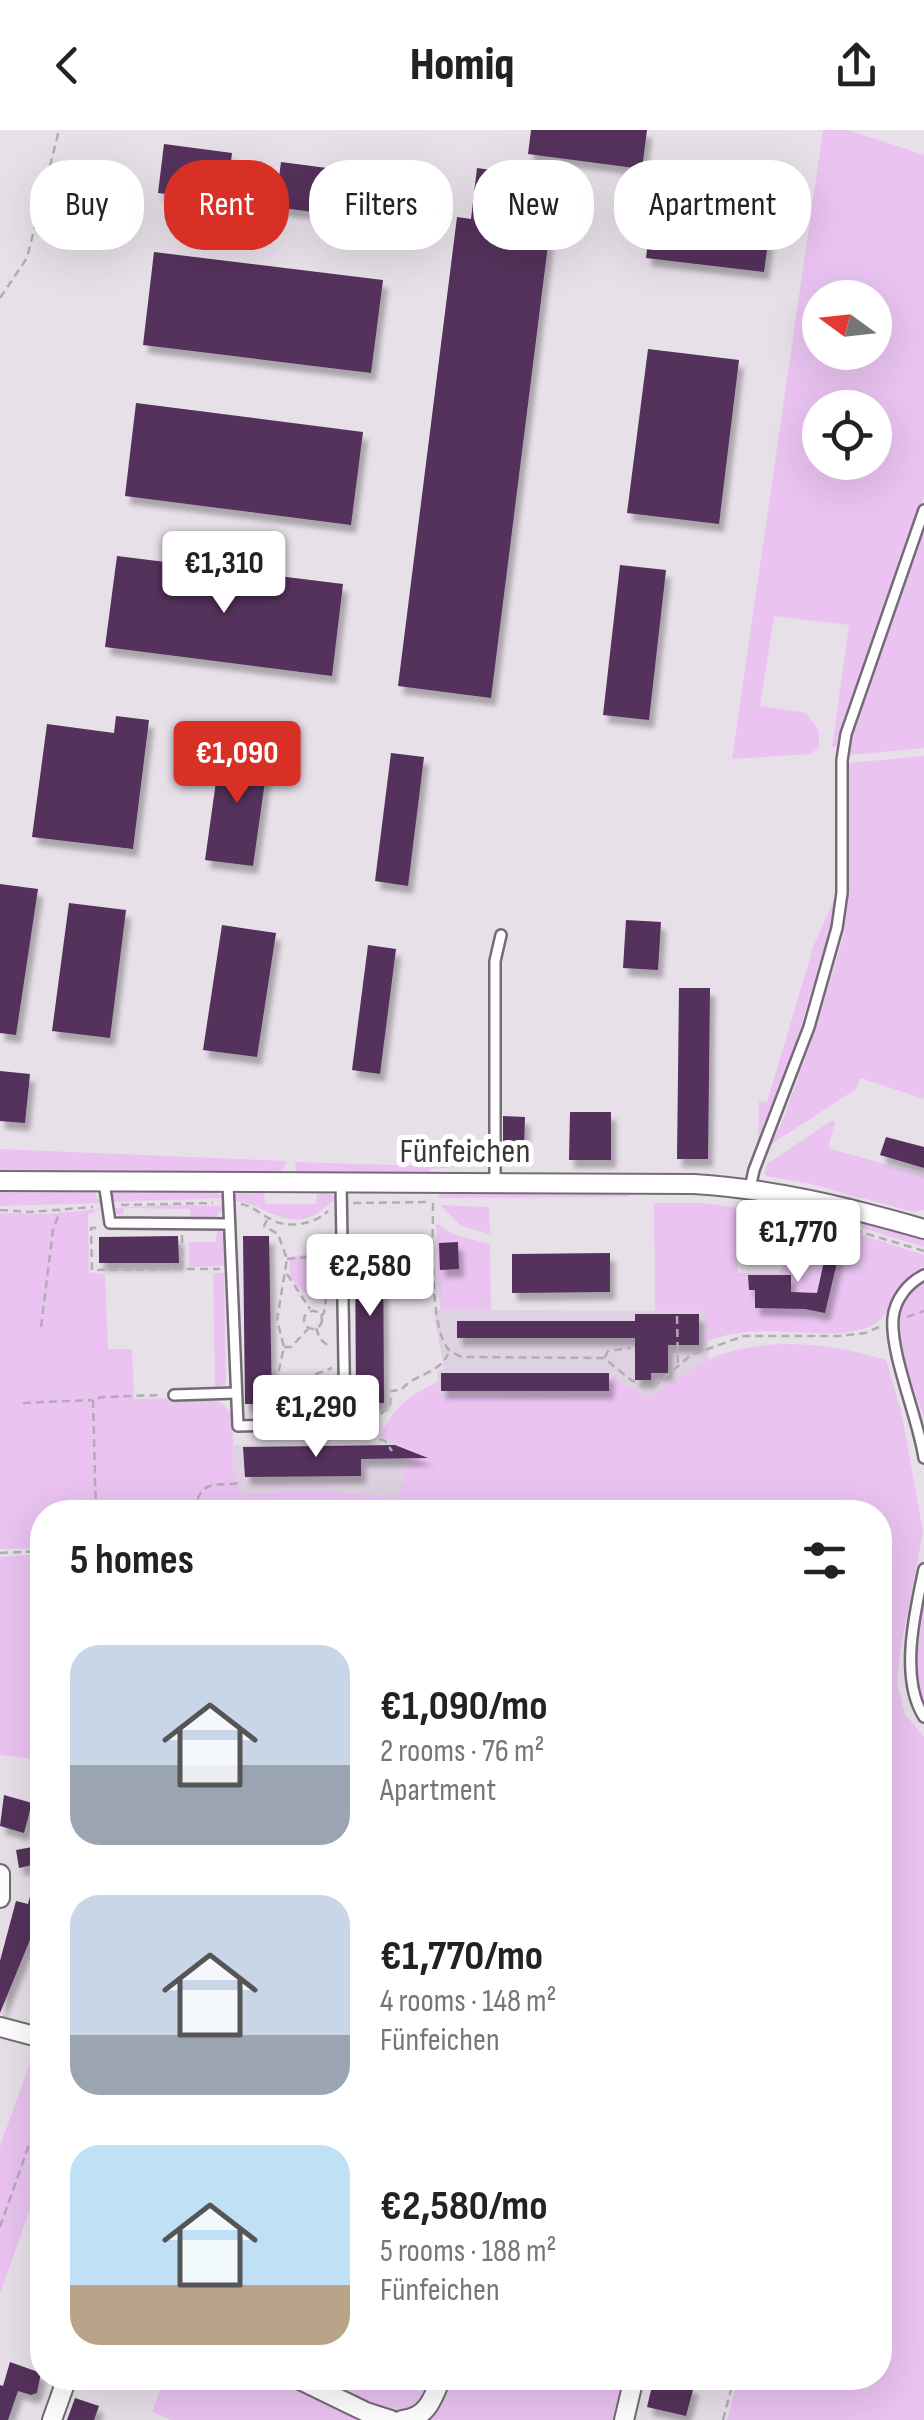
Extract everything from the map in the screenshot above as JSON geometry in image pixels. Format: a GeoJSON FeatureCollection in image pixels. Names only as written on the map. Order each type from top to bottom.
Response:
{"type":"FeatureCollection","features":[{"type":"Feature","properties":{"kind":"street","name":"Fünfeichen"},"geometry":{"type":"LineString","coordinates":[[0,1181],[694,1184],[750,1188],[829,1202],[924,1229]]}},
{"type":"Feature","properties":{"kind":"street"},"geometry":{"type":"LineString","coordinates":[[0,1874],[0,1898]]}},
{"type":"Feature","properties":{"kind":"street"},"geometry":{"type":"LineString","coordinates":[[0,2027],[30,2035]]}},
{"type":"Feature","properties":{"kind":"street"},"geometry":{"type":"LineString","coordinates":[[52,2420],[63,2390]]}},
{"type":"Feature","properties":{"kind":"street"},"geometry":{"type":"LineString","coordinates":[[321,2390],[392,2420]]}},
{"type":"Feature","properties":{"kind":"street"},"geometry":{"type":"LineString","coordinates":[[402,2420],[413,2419],[428,2408],[435,2390]]}},
{"type":"Feature","properties":{"kind":"street"},"geometry":{"type":"LineString","coordinates":[[624,2420],[631,2390]]}},
{"type":"Feature","properties":{"kind":"lane"},"geometry":{"type":"LineString","coordinates":[[750,1188],[809,1027],[837,928],[842,894],[842,760],[846,734],[924,510]]}},
{"type":"Feature","properties":{"kind":"lane"},"geometry":{"type":"LineString","coordinates":[[495,1184],[495,961],[501,935]]}},
{"type":"Feature","properties":{"kind":"lane"},"geometry":{"type":"LineString","coordinates":[[104,1182],[110,1223],[229,1224]]}},
{"type":"Feature","properties":{"kind":"lane"},"geometry":{"type":"LineString","coordinates":[[228,1184],[238,1426],[345,1423],[342,1182]]}},
{"type":"Feature","properties":{"kind":"lane"},"geometry":{"type":"LineString","coordinates":[[924,1275],[907,1286],[893,1316],[896,1347],[919,1425],[924,1458]]}},
{"type":"Feature","properties":{"kind":"lane"},"geometry":{"type":"LineString","coordinates":[[174,1395],[234,1393]]}},
{"type":"Feature","properties":{"kind":"lane"},"geometry":{"type":"LineString","coordinates":[[924,1570],[912,1672],[918,1708],[924,1717]]}},
{"type":"Feature","properties":{"kind":"path"},"geometry":{"type":"LineString","coordinates":[[0,298],[26,258],[58,130]]}},
{"type":"Feature","properties":{"kind":"path"},"geometry":{"type":"LineString","coordinates":[[433,1202],[434,1294],[440,1334],[449,1351],[462,1357],[604,1358],[644,1386],[658,1383],[691,1355],[744,1336],[865,1333],[886,1324],[893,1316],[902,1318],[924,1311]]}},
{"type":"Feature","properties":{"kind":"path"},"geometry":{"type":"LineString","coordinates":[[41,1327],[53,1230],[61,1210]]}},
{"type":"Feature","properties":{"kind":"path"},"geometry":{"type":"LineString","coordinates":[[268,1217],[264,1226],[278,1234],[288,1260],[276,1320],[284,1347],[277,1425]]}},
{"type":"Feature","properties":{"kind":"path"},"geometry":{"type":"LineString","coordinates":[[110,1223],[107,1228],[90,1228],[92,1270],[230,1269]]}},
{"type":"Feature","properties":{"kind":"path"},"geometry":{"type":"LineString","coordinates":[[182,1224],[182,1269]]}},
{"type":"Feature","properties":{"kind":"path"},"geometry":{"type":"LineString","coordinates":[[855,1230],[924,1251]]}},
{"type":"Feature","properties":{"kind":"path"},"geometry":{"type":"LineString","coordinates":[[278,1388],[344,1361],[320,1338],[316,1328],[324,1313],[328,1284],[325,1269],[319,1260],[307,1256],[288,1260]]}},
{"type":"Feature","properties":{"kind":"path"},"geometry":{"type":"LineString","coordinates":[[194,1269],[194,1279]]}},
{"type":"Feature","properties":{"kind":"path"},"geometry":{"type":"LineString","coordinates":[[286,1273],[311,1312],[321,1316]]}},
{"type":"Feature","properties":{"kind":"path"},"geometry":{"type":"LineString","coordinates":[[309,1328],[304,1319],[311,1312]]}},
{"type":"Feature","properties":{"kind":"path"},"geometry":{"type":"LineString","coordinates":[[678,1316],[678,1368]]}},
{"type":"Feature","properties":{"kind":"path"},"geometry":{"type":"LineString","coordinates":[[284,1347],[291,1347],[309,1328],[316,1328]]}},
{"type":"Feature","properties":{"kind":"path"},"geometry":{"type":"LineString","coordinates":[[604,1358],[608,1351],[632,1348]]}},
{"type":"Feature","properties":{"kind":"path"},"geometry":{"type":"LineString","coordinates":[[345,1423],[377,1418],[390,1406],[391,1390],[401,1390],[411,1378],[428,1375],[446,1360],[449,1351]]}},
{"type":"Feature","properties":{"kind":"path"},"geometry":{"type":"LineString","coordinates":[[23,1403],[174,1395]]}},
{"type":"Feature","properties":{"kind":"path"},"geometry":{"type":"LineString","coordinates":[[93,1400],[96,1500]]}},
{"type":"Feature","properties":{"kind":"path"},"geometry":{"type":"LineString","coordinates":[[345,1423],[359,1434],[385,1442],[392,1451]]}},
{"type":"Feature","properties":{"kind":"path"},"geometry":{"type":"LineString","coordinates":[[198,1500],[206,1486],[240,1483]]}},
{"type":"Feature","properties":{"kind":"path"},"geometry":{"type":"LineString","coordinates":[[0,1553],[30,1552]]}},
{"type":"Feature","properties":{"kind":"path"},"geometry":{"type":"LineString","coordinates":[[0,2228],[30,2143]]}},
{"type":"Feature","properties":{"kind":"path"},"geometry":{"type":"LineString","coordinates":[[723,2420],[731,2390]]}},
{"type":"Feature","properties":{"kind":"shaded area"},"geometry":{"type":"Polygon","coordinates":[[[823,130],[848,130],[924,155],[924,497],[853,694],[838,747],[832,747],[849,625],[774,616],[760,706],[806,713],[819,731],[819,748],[810,754],[732,759],[806,250],[811,250],[811,213],[823,130]]]}},
{"type":"Feature","properties":{"kind":"shaded area"},"geometry":{"type":"Polygon","coordinates":[[[924,525],[924,748],[850,755],[850,735],[924,525]]]}},
{"type":"Feature","properties":{"kind":"shaded area"},"geometry":{"type":"Polygon","coordinates":[[[924,756],[924,1099],[860,1078],[856,1089],[770,1145],[817,1025],[844,934],[848,893],[848,763],[924,756]]]}},
{"type":"Feature","properties":{"kind":"shaded area"},"geometry":{"type":"Polygon","coordinates":[[[836,895],[832,931],[758,1148],[759,1101],[767,1102],[814,945],[836,895]]]}},
{"type":"Feature","properties":{"kind":"shaded area"},"geometry":{"type":"Polygon","coordinates":[[[835,1122],[828,1148],[924,1175],[924,1210],[913,1212],[766,1176],[767,1164],[835,1122]]]}},
{"type":"Feature","properties":{"kind":"shaded area"},"geometry":{"type":"Polygon","coordinates":[[[0,1149],[286,1161],[282,1172],[276,1175],[0,1172],[0,1149]]]}},
{"type":"Feature","properties":{"kind":"shaded area"},"geometry":{"type":"Polygon","coordinates":[[[295,1162],[457,1167],[430,1169],[429,1175],[304,1176],[296,1171],[295,1162]]]}},
{"type":"Feature","properties":{"kind":"shaded area"},"geometry":{"type":"Polygon","coordinates":[[[0,1190],[93,1190],[101,1203],[0,1206],[0,1190]]]}},
{"type":"Feature","properties":{"kind":"shaded area"},"geometry":{"type":"Polygon","coordinates":[[[111,1190],[216,1191],[223,1198],[109,1202],[111,1190]]]}},
{"type":"Feature","properties":{"kind":"shaded area"},"geometry":{"type":"Polygon","coordinates":[[[237,1192],[264,1192],[265,1204],[316,1204],[317,1192],[337,1199],[310,1217],[289,1219],[233,1201],[237,1192]]]}},
{"type":"Feature","properties":{"kind":"shaded area"},"geometry":{"type":"Polygon","coordinates":[[[441,1192],[627,1192],[629,1197],[438,1198],[441,1192]]]}},
{"type":"Feature","properties":{"kind":"shaded area"},"geometry":{"type":"Polygon","coordinates":[[[654,1203],[738,1208],[738,1273],[778,1273],[783,1267],[785,1210],[924,1255],[924,1267],[906,1279],[885,1315],[868,1327],[830,1333],[749,1332],[706,1342],[705,1311],[655,1311],[654,1203]]]}},
{"type":"Feature","properties":{"kind":"shaded area"},"geometry":{"type":"Polygon","coordinates":[[[440,1205],[489,1207],[490,1234],[461,1226],[440,1205]]]}},
{"type":"Feature","properties":{"kind":"shaded area"},"geometry":{"type":"Polygon","coordinates":[[[788,1205],[825,1209],[924,1236],[924,1247],[788,1205]]]}},
{"type":"Feature","properties":{"kind":"shaded area"},"geometry":{"type":"Polygon","coordinates":[[[223,1206],[223,1210],[212,1220],[190,1221],[190,1209],[124,1208],[123,1215],[114,1214],[111,1208],[223,1206]]]}},
{"type":"Feature","properties":{"kind":"shaded area"},"geometry":{"type":"Polygon","coordinates":[[[101,1209],[88,1214],[89,1273],[105,1274],[108,1349],[132,1349],[134,1399],[208,1397],[223,1404],[233,1418],[234,1478],[242,1493],[326,1491],[397,1497],[413,1451],[380,1436],[404,1403],[438,1382],[439,1395],[610,1393],[611,1373],[623,1384],[651,1397],[702,1363],[754,1347],[821,1346],[886,1360],[901,1410],[923,1532],[897,1683],[905,1714],[924,1737],[924,2420],[727,2420],[735,2390],[892,2390],[892,1500],[30,1500],[30,1548],[0,1549],[0,1213],[101,1209]]]}},
{"type":"Feature","properties":{"kind":"shaded area"},"geometry":{"type":"Polygon","coordinates":[[[436,1223],[455,1235],[490,1244],[491,1310],[440,1310],[436,1223]]]}},
{"type":"Feature","properties":{"kind":"shaded area"},"geometry":{"type":"Polygon","coordinates":[[[217,1230],[224,1233],[225,1266],[189,1267],[189,1242],[216,1242],[217,1230]]]}},
{"type":"Feature","properties":{"kind":"shaded area"},"geometry":{"type":"Polygon","coordinates":[[[311,1240],[324,1244],[320,1258],[327,1267],[330,1290],[317,1297],[298,1287],[290,1272],[290,1257],[307,1254],[311,1240]]]}},
{"type":"Feature","properties":{"kind":"shaded area"},"geometry":{"type":"Polygon","coordinates":[[[213,1273],[224,1273],[226,1384],[215,1389],[213,1273]]]}},
{"type":"Feature","properties":{"kind":"shaded area"},"geometry":{"type":"Polygon","coordinates":[[[924,1281],[924,1417],[905,1363],[899,1326],[910,1293],[924,1281]]]}},
{"type":"Feature","properties":{"kind":"shaded area"},"geometry":{"type":"Polygon","coordinates":[[[433,1310],[706,1311],[709,1359],[651,1397],[623,1384],[612,1374],[611,1393],[438,1395],[438,1371],[444,1369],[433,1310]]]}},
{"type":"Feature","properties":{"kind":"shaded area"},"geometry":{"type":"Polygon","coordinates":[[[380,1436],[413,1450],[398,1497],[326,1491],[242,1493],[234,1478],[234,1445],[377,1442],[380,1436]]]}},
{"type":"Feature","properties":{"kind":"shaded area"},"geometry":{"type":"Polygon","coordinates":[[[30,1555],[30,1759],[0,1755],[0,1557],[30,1555]]]}},
{"type":"Feature","properties":{"kind":"shaded area"},"geometry":{"type":"Polygon","coordinates":[[[924,1603],[924,1705],[915,1671],[924,1603]]]}},
{"type":"Feature","properties":{"kind":"shaded area"},"geometry":{"type":"Polygon","coordinates":[[[30,2063],[30,2209],[0,2294],[0,2146],[30,2063]]]}},
{"type":"Feature","properties":{"kind":"shaded area"},"geometry":{"type":"Polygon","coordinates":[[[160,2390],[309,2390],[373,2420],[171,2420],[152,2412],[160,2390]]]}},
{"type":"Feature","properties":{"kind":"shaded area"},"geometry":{"type":"Polygon","coordinates":[[[430,2390],[412,2413],[395,2414],[341,2391],[430,2390]]]}},
{"type":"Feature","properties":{"kind":"shaded area"},"geometry":{"type":"Polygon","coordinates":[[[440,2390],[622,2390],[615,2420],[422,2420],[440,2390]]]}},
{"type":"Feature","properties":{"kind":"building"},"geometry":{"type":"Polygon","coordinates":[[[531,130],[647,130],[643,160],[614,160],[614,165],[528,154],[531,130]]]}},
{"type":"Feature","properties":{"kind":"building"},"geometry":{"type":"Polygon","coordinates":[[[164,144],[232,153],[231,160],[164,160],[164,194],[158,193],[164,144]]]}},
{"type":"Feature","properties":{"kind":"building"},"geometry":{"type":"Polygon","coordinates":[[[289,163],[309,166],[309,211],[289,209],[289,163]]]}},
{"type":"Feature","properties":{"kind":"building"},"geometry":{"type":"Polygon","coordinates":[[[473,202],[473,250],[547,250],[491,698],[398,686],[457,217],[471,219],[473,202]]]}},
{"type":"Feature","properties":{"kind":"building"},"geometry":{"type":"Polygon","coordinates":[[[647,250],[767,250],[764,272],[646,258],[647,250]]]}},
{"type":"Feature","properties":{"kind":"building"},"geometry":{"type":"Polygon","coordinates":[[[154,252],[383,280],[371,373],[143,345],[154,252]]]}},
{"type":"Feature","properties":{"kind":"building"},"geometry":{"type":"Polygon","coordinates":[[[648,349],[739,360],[719,524],[627,513],[648,349]]]}},
{"type":"Feature","properties":{"kind":"building"},"geometry":{"type":"Polygon","coordinates":[[[136,403],[363,432],[351,525],[125,496],[136,403]]]}},
{"type":"Feature","properties":{"kind":"building"},"geometry":{"type":"Polygon","coordinates":[[[117,556],[343,584],[332,676],[105,647],[117,556]]]}},
{"type":"Feature","properties":{"kind":"building"},"geometry":{"type":"Polygon","coordinates":[[[620,565],[666,570],[649,720],[603,715],[620,565]]]}},
{"type":"Feature","properties":{"kind":"building"},"geometry":{"type":"Polygon","coordinates":[[[116,716],[149,720],[133,849],[32,837],[47,724],[114,733],[116,716]]]}},
{"type":"Feature","properties":{"kind":"building"},"geometry":{"type":"Polygon","coordinates":[[[221,746],[269,753],[253,866],[205,860],[221,746]]]}},
{"type":"Feature","properties":{"kind":"building"},"geometry":{"type":"Polygon","coordinates":[[[391,753],[424,757],[408,886],[375,881],[391,753]]]}},
{"type":"Feature","properties":{"kind":"building"},"geometry":{"type":"Polygon","coordinates":[[[0,884],[38,889],[16,1035],[0,1033],[0,884]]]}},
{"type":"Feature","properties":{"kind":"building"},"geometry":{"type":"Polygon","coordinates":[[[69,903],[126,910],[110,1038],[52,1031],[69,903]]]}},
{"type":"Feature","properties":{"kind":"building"},"geometry":{"type":"Polygon","coordinates":[[[626,920],[661,922],[658,970],[623,968],[626,920]]]}},
{"type":"Feature","properties":{"kind":"building"},"geometry":{"type":"Polygon","coordinates":[[[222,925],[276,933],[257,1057],[203,1050],[222,925]]]}},
{"type":"Feature","properties":{"kind":"building"},"geometry":{"type":"Polygon","coordinates":[[[368,945],[396,949],[380,1074],[352,1070],[368,945]]]}},
{"type":"Feature","properties":{"kind":"building"},"geometry":{"type":"Polygon","coordinates":[[[679,988],[710,988],[708,1159],[677,1159],[679,988]]]}},
{"type":"Feature","properties":{"kind":"building"},"geometry":{"type":"Polygon","coordinates":[[[0,1071],[30,1074],[25,1123],[0,1121],[0,1071]]]}},
{"type":"Feature","properties":{"kind":"building"},"geometry":{"type":"Polygon","coordinates":[[[570,1112],[611,1112],[611,1160],[569,1160],[570,1112]]]}},
{"type":"Feature","properties":{"kind":"building"},"geometry":{"type":"Polygon","coordinates":[[[503,1116],[525,1117],[524,1148],[503,1148],[503,1116]]]}},
{"type":"Feature","properties":{"kind":"building"},"geometry":{"type":"Polygon","coordinates":[[[886,1137],[924,1147],[924,1168],[880,1155],[886,1137]]]}},
{"type":"Feature","properties":{"kind":"building"},"geometry":{"type":"Polygon","coordinates":[[[745,1211],[771,1211],[772,1246],[745,1247],[745,1211]]]}},
{"type":"Feature","properties":{"kind":"building"},"geometry":{"type":"Polygon","coordinates":[[[831,1230],[844,1233],[825,1313],[755,1308],[755,1290],[749,1290],[748,1275],[791,1275],[791,1292],[817,1293],[831,1230]]]}},
{"type":"Feature","properties":{"kind":"building"},"geometry":{"type":"Polygon","coordinates":[[[355,1234],[383,1234],[384,1403],[356,1403],[355,1234]]]}},
{"type":"Feature","properties":{"kind":"building"},"geometry":{"type":"Polygon","coordinates":[[[178,1236],[179,1263],[99,1263],[99,1237],[178,1236]]]}},
{"type":"Feature","properties":{"kind":"building"},"geometry":{"type":"Polygon","coordinates":[[[243,1236],[269,1236],[272,1404],[245,1404],[243,1236]]]}},
{"type":"Feature","properties":{"kind":"building"},"geometry":{"type":"Polygon","coordinates":[[[458,1242],[459,1269],[440,1270],[439,1243],[458,1242]]]}},
{"type":"Feature","properties":{"kind":"building"},"geometry":{"type":"Polygon","coordinates":[[[610,1253],[610,1292],[512,1293],[512,1254],[610,1253]]]}},
{"type":"Feature","properties":{"kind":"building"},"geometry":{"type":"Polygon","coordinates":[[[635,1314],[699,1314],[699,1345],[668,1345],[668,1373],[651,1373],[651,1380],[635,1380],[635,1338],[457,1338],[457,1321],[635,1321],[635,1314]]]}},
{"type":"Feature","properties":{"kind":"building"},"geometry":{"type":"Polygon","coordinates":[[[441,1373],[609,1373],[609,1391],[441,1391],[441,1373]]]}},
{"type":"Feature","properties":{"kind":"building"},"geometry":{"type":"Polygon","coordinates":[[[395,1445],[428,1458],[361,1459],[361,1476],[245,1477],[243,1447],[395,1445]]]}},
{"type":"Feature","properties":{"kind":"building"},"geometry":{"type":"Polygon","coordinates":[[[4,1795],[30,1802],[24,1833],[0,1826],[4,1795]]]}},
{"type":"Feature","properties":{"kind":"building"},"geometry":{"type":"Polygon","coordinates":[[[30,1847],[30,1866],[19,1868],[16,1850],[30,1847]]]}},
{"type":"Feature","properties":{"kind":"building"},"geometry":{"type":"Polygon","coordinates":[[[30,1896],[30,1940],[0,2013],[0,1961],[16,1901],[28,1904],[30,1896]]]}},
{"type":"Feature","properties":{"kind":"building"},"geometry":{"type":"Polygon","coordinates":[[[10,2362],[30,2369],[30,2390],[38,2390],[31,2395],[18,2391],[8,2420],[0,2420],[0,2385],[3,2386],[10,2362]]]}},
{"type":"Feature","properties":{"kind":"building"},"geometry":{"type":"Polygon","coordinates":[[[651,2390],[693,2390],[686,2416],[647,2407],[651,2390]]]}},
{"type":"Feature","properties":{"kind":"building"},"geometry":{"type":"Polygon","coordinates":[[[75,2398],[99,2406],[94,2420],[67,2420],[75,2398]]]}}]}
